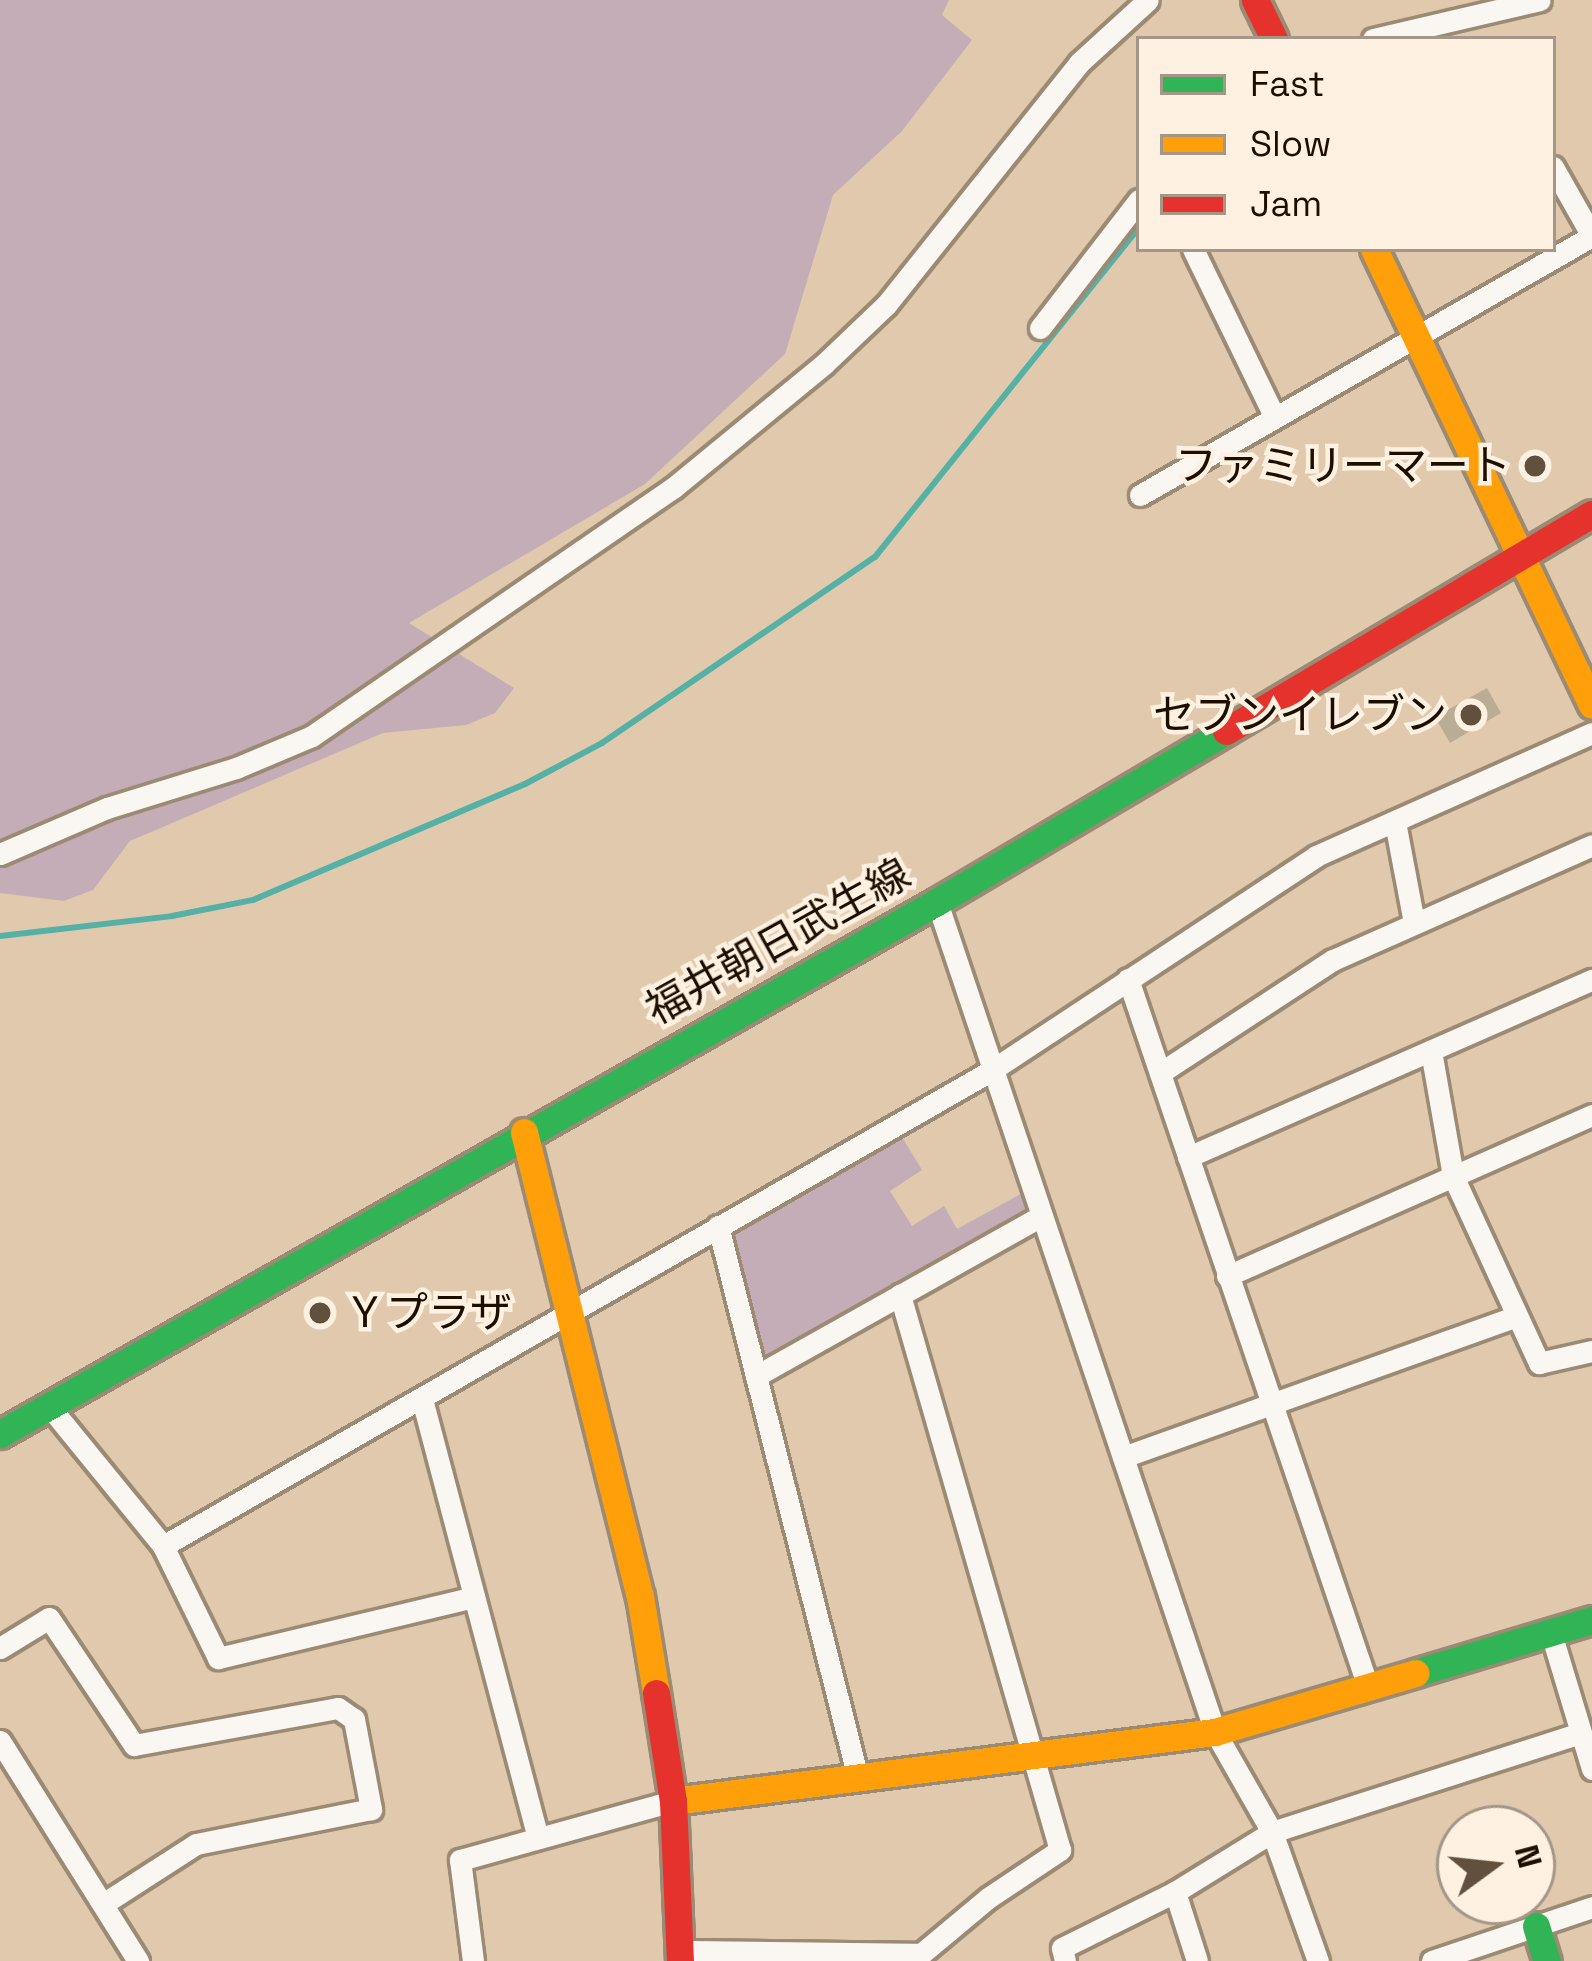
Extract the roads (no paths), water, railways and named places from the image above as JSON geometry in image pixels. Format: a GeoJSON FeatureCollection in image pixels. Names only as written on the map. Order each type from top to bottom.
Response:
{"type":"FeatureCollection","features":[{"type":"Feature","properties":{"kind":"street"},"geometry":{"type":"LineString","coordinates":[[0,854],[107,808],[236,768],[312,736],[673,488],[824,364],[886,305],[1079,63],[1148,0]]}},
{"type":"Feature","properties":{"kind":"street"},"geometry":{"type":"LineString","coordinates":[[1255,0],[1273,36]]}},
{"type":"Feature","properties":{"kind":"street"},"geometry":{"type":"LineString","coordinates":[[1387,36],[1540,0]]}},
{"type":"Feature","properties":{"kind":"street"},"geometry":{"type":"LineString","coordinates":[[1468,18],[1478,36]]}},
{"type":"Feature","properties":{"kind":"street"},"geometry":{"type":"LineString","coordinates":[[1140,495],[1592,236],[1556,172]]}},
{"type":"Feature","properties":{"kind":"street"},"geometry":{"type":"LineString","coordinates":[[1040,328],[1136,204]]}},
{"type":"Feature","properties":{"kind":"street"},"geometry":{"type":"LineString","coordinates":[[1194,252],[1274,416]]}},
{"type":"Feature","properties":{"kind":"street"},"geometry":{"type":"LineString","coordinates":[[1375,252],[1592,705]]}},
{"type":"Feature","properties":{"kind":"street","name":"福井朝日武生線"},"geometry":{"type":"LineString","coordinates":[[0,1434],[524,1132],[937,902],[1592,514]]}},
{"type":"Feature","properties":{"kind":"street"},"geometry":{"type":"LineString","coordinates":[[163,1546],[992,1070],[1316,856],[1592,733]]}},
{"type":"Feature","properties":{"kind":"street"},"geometry":{"type":"LineString","coordinates":[[1395,822],[1414,923]]}},
{"type":"Feature","properties":{"kind":"street"},"geometry":{"type":"LineString","coordinates":[[1160,1073],[1333,960],[1592,845]]}},
{"type":"Feature","properties":{"kind":"street"},"geometry":{"type":"LineString","coordinates":[[937,902],[1216,1732],[1272,1832],[1318,1961]]}},
{"type":"Feature","properties":{"kind":"street"},"geometry":{"type":"LineString","coordinates":[[1128,979],[1368,1687]]}},
{"type":"Feature","properties":{"kind":"street"},"geometry":{"type":"LineString","coordinates":[[1188,1157],[1592,980]]}},
{"type":"Feature","properties":{"kind":"street"},"geometry":{"type":"LineString","coordinates":[[1432,1051],[1453,1176],[1539,1363],[1592,1352]]}},
{"type":"Feature","properties":{"kind":"street"},"geometry":{"type":"LineString","coordinates":[[1227,1276],[1592,1115]]}},
{"type":"Feature","properties":{"kind":"street"},"geometry":{"type":"LineString","coordinates":[[524,1132],[640,1596],[673,1801],[680,1956],[922,1954],[988,1898],[1060,1850],[900,1295]]}},
{"type":"Feature","properties":{"kind":"street"},"geometry":{"type":"LineString","coordinates":[[756,1376],[1041,1216]]}},
{"type":"Feature","properties":{"kind":"street"},"geometry":{"type":"LineString","coordinates":[[718,1226],[857,1778]]}},
{"type":"Feature","properties":{"kind":"street"},"geometry":{"type":"LineString","coordinates":[[1124,1457],[1516,1316]]}},
{"type":"Feature","properties":{"kind":"street"},"geometry":{"type":"LineString","coordinates":[[422,1399],[538,1837]]}},
{"type":"Feature","properties":{"kind":"street"},"geometry":{"type":"LineString","coordinates":[[49,1406],[163,1546],[218,1658],[474,1597]]}},
{"type":"Feature","properties":{"kind":"street"},"geometry":{"type":"LineString","coordinates":[[0,1648],[49,1618],[134,1745],[338,1708],[353,1719],[371,1809],[196,1844],[103,1904]]}},
{"type":"Feature","properties":{"kind":"street"},"geometry":{"type":"LineString","coordinates":[[473,1961],[460,1860],[673,1801],[1216,1732],[1592,1620]]}},
{"type":"Feature","properties":{"kind":"street"},"geometry":{"type":"LineString","coordinates":[[1551,1633],[1592,1769]]}},
{"type":"Feature","properties":{"kind":"street"},"geometry":{"type":"LineString","coordinates":[[1065,1961],[1062,1948],[1174,1892],[1272,1832],[1581,1733]]}},
{"type":"Feature","properties":{"kind":"street"},"geometry":{"type":"LineString","coordinates":[[0,1741],[138,1961]]}},
{"type":"Feature","properties":{"kind":"street"},"geometry":{"type":"LineString","coordinates":[[1174,1892],[1197,1961]]}},
{"type":"Feature","properties":{"kind":"street"},"geometry":{"type":"LineString","coordinates":[[1432,1961],[1592,1907]]}},
{"type":"Feature","properties":{"kind":"street"},"geometry":{"type":"LineString","coordinates":[[1536,1926],[1547,1961]]}},
{"type":"Feature","properties":{"kind":"waterway"},"geometry":{"type":"LineString","coordinates":[[0,936],[172,916],[253,900],[525,784],[602,743],[875,557],[1136,231]]}},
{"type":"Feature","properties":{"kind":"place","name":"ファミリーマート"},"geometry":{"type":"Point","coordinates":[1535,466]}},
{"type":"Feature","properties":{"kind":"place","name":"セブンイレブン"},"geometry":{"type":"Point","coordinates":[1471,715]}},
{"type":"Feature","properties":{"kind":"place","name":"Ｙプラザ"},"geometry":{"type":"Point","coordinates":[320,1313]}}]}
